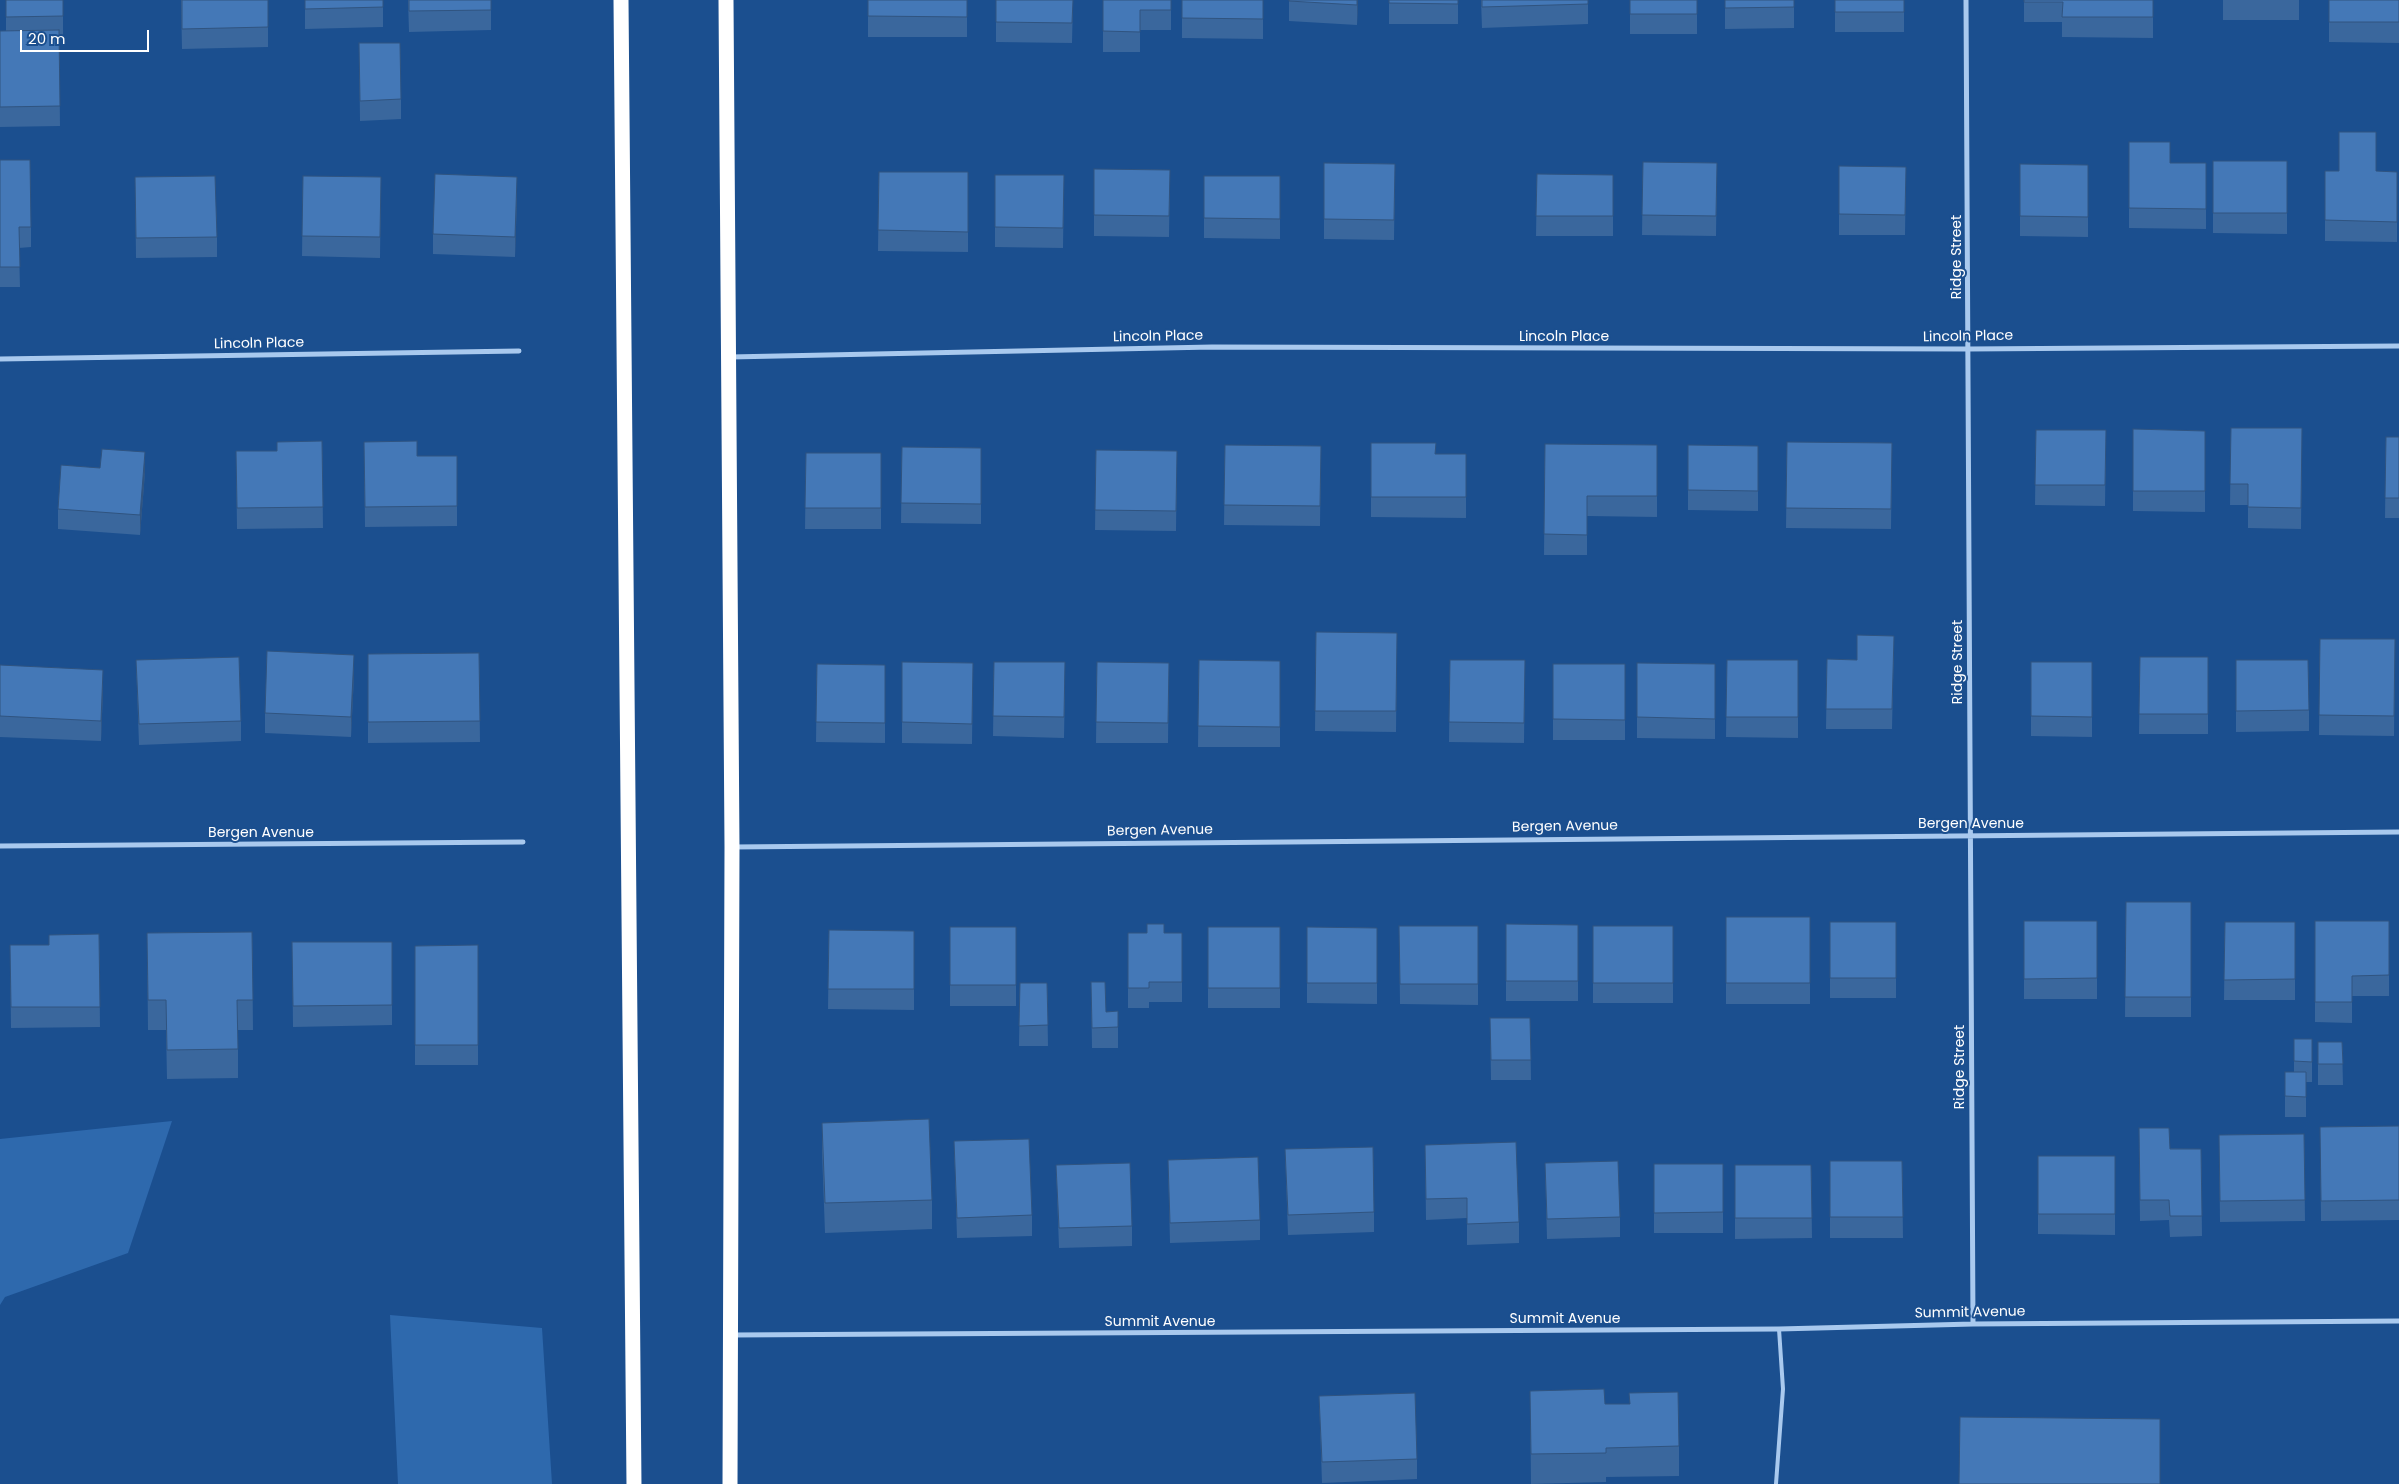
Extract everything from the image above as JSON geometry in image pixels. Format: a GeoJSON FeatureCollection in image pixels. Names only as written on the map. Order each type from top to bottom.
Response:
{"type":"FeatureCollection","features":[{"type":"Feature","properties":{"kind":"highway"},"geometry":{"type":"LineString","coordinates":[[621,0],[634,1484]]}},
{"type":"Feature","properties":{"kind":"highway"},"geometry":{"type":"LineString","coordinates":[[726,0],[732,846],[730,1484]]}},
{"type":"Feature","properties":{"kind":"street","name":"Ridge Street"},"geometry":{"type":"LineString","coordinates":[[1966,0],[1973,1324]]}},
{"type":"Feature","properties":{"kind":"street","name":"Lincoln Place"},"geometry":{"type":"LineString","coordinates":[[728,358],[1212,347],[1968,350],[2399,346]]}},
{"type":"Feature","properties":{"kind":"street","name":"Lincoln Place"},"geometry":{"type":"LineString","coordinates":[[0,359],[519,351]]}},
{"type":"Feature","properties":{"kind":"street","name":"Bergen Avenue"},"geometry":{"type":"LineString","coordinates":[[732,846],[2399,832]]}},
{"type":"Feature","properties":{"kind":"street","name":"Bergen Avenue"},"geometry":{"type":"LineString","coordinates":[[0,846],[522,842]]}},
{"type":"Feature","properties":{"kind":"street","name":"Summit Avenue"},"geometry":{"type":"LineString","coordinates":[[731,1335],[1779,1329],[1973,1324],[2399,1321]]}},
{"type":"Feature","properties":{"kind":"lane"},"geometry":{"type":"LineString","coordinates":[[1776,1484],[1783,1389],[1779,1329]]}},
{"type":"Feature","properties":{"kind":"shaded area"},"geometry":{"type":"Polygon","coordinates":[[[172,1121],[128,1253],[5,1297],[0,1305],[0,1139],[172,1121]]]}},
{"type":"Feature","properties":{"kind":"shaded area"},"geometry":{"type":"Polygon","coordinates":[[[390,1315],[542,1328],[552,1484],[398,1484],[390,1315]]]}},
{"type":"Feature","properties":{"kind":"building"},"geometry":{"type":"Polygon","coordinates":[[[6,0],[63,0],[63,16],[6,17],[6,0]]]}},
{"type":"Feature","properties":{"kind":"building"},"geometry":{"type":"Polygon","coordinates":[[[182,0],[268,0],[268,27],[182,29],[182,0]]]}},
{"type":"Feature","properties":{"kind":"building"},"geometry":{"type":"Polygon","coordinates":[[[305,0],[383,0],[383,7],[305,9],[305,0]]]}},
{"type":"Feature","properties":{"kind":"building"},"geometry":{"type":"Polygon","coordinates":[[[409,0],[491,0],[491,10],[409,11],[409,0]]]}},
{"type":"Feature","properties":{"kind":"building"},"geometry":{"type":"Polygon","coordinates":[[[868,0],[967,0],[967,17],[868,16],[868,0]]]}},
{"type":"Feature","properties":{"kind":"building"},"geometry":{"type":"Polygon","coordinates":[[[996,0],[1073,0],[1072,23],[996,22],[996,0]]]}},
{"type":"Feature","properties":{"kind":"building"},"geometry":{"type":"Polygon","coordinates":[[[1103,0],[1171,0],[1171,10],[1140,10],[1140,32],[1103,31],[1103,0]]]}},
{"type":"Feature","properties":{"kind":"building"},"geometry":{"type":"Polygon","coordinates":[[[1182,0],[1263,0],[1263,19],[1182,18],[1182,0]]]}},
{"type":"Feature","properties":{"kind":"building"},"geometry":{"type":"Polygon","coordinates":[[[1357,0],[1357,5],[1289,1],[1357,0]]]}},
{"type":"Feature","properties":{"kind":"building"},"geometry":{"type":"Polygon","coordinates":[[[1389,0],[1458,0],[1458,4],[1389,3],[1389,0]]]}},
{"type":"Feature","properties":{"kind":"building"},"geometry":{"type":"Polygon","coordinates":[[[1482,0],[1588,0],[1588,4],[1482,7],[1482,0]]]}},
{"type":"Feature","properties":{"kind":"building"},"geometry":{"type":"Polygon","coordinates":[[[1630,0],[1697,0],[1697,14],[1630,14],[1630,0]]]}},
{"type":"Feature","properties":{"kind":"building"},"geometry":{"type":"Polygon","coordinates":[[[1725,0],[1794,0],[1794,7],[1725,8],[1725,0]]]}},
{"type":"Feature","properties":{"kind":"building"},"geometry":{"type":"Polygon","coordinates":[[[1835,0],[1904,0],[1904,12],[1835,12],[1835,0]]]}},
{"type":"Feature","properties":{"kind":"building"},"geometry":{"type":"Polygon","coordinates":[[[2024,0],[2153,0],[2153,17],[2062,17],[2063,2],[2024,2],[2024,0]]]}},
{"type":"Feature","properties":{"kind":"building"},"geometry":{"type":"Polygon","coordinates":[[[2329,0],[2399,0],[2399,22],[2329,22],[2329,0]]]}},
{"type":"Feature","properties":{"kind":"building"},"geometry":{"type":"Polygon","coordinates":[[[59,30],[60,106],[0,107],[0,31],[59,30]]]}},
{"type":"Feature","properties":{"kind":"building"},"geometry":{"type":"Polygon","coordinates":[[[359,43],[400,43],[401,99],[360,101],[359,43]]]}},
{"type":"Feature","properties":{"kind":"building"},"geometry":{"type":"Polygon","coordinates":[[[2339,132],[2376,132],[2376,171],[2397,172],[2397,222],[2325,220],[2325,171],[2339,171],[2339,132]]]}},
{"type":"Feature","properties":{"kind":"building"},"geometry":{"type":"Polygon","coordinates":[[[2129,142],[2170,142],[2170,163],[2206,163],[2206,209],[2129,208],[2129,142]]]}},
{"type":"Feature","properties":{"kind":"building"},"geometry":{"type":"Polygon","coordinates":[[[0,160],[30,160],[31,227],[19,227],[20,267],[0,267],[0,160]]]}},
{"type":"Feature","properties":{"kind":"building"},"geometry":{"type":"Polygon","coordinates":[[[2213,161],[2287,161],[2287,213],[2213,213],[2213,161]]]}},
{"type":"Feature","properties":{"kind":"building"},"geometry":{"type":"Polygon","coordinates":[[[1643,162],[1717,163],[1716,216],[1642,215],[1643,162]]]}},
{"type":"Feature","properties":{"kind":"building"},"geometry":{"type":"Polygon","coordinates":[[[1324,163],[1395,164],[1394,220],[1324,219],[1324,163]]]}},
{"type":"Feature","properties":{"kind":"building"},"geometry":{"type":"Polygon","coordinates":[[[2020,164],[2088,165],[2088,217],[2020,216],[2020,164]]]}},
{"type":"Feature","properties":{"kind":"building"},"geometry":{"type":"Polygon","coordinates":[[[1839,166],[1906,167],[1905,215],[1839,214],[1839,166]]]}},
{"type":"Feature","properties":{"kind":"building"},"geometry":{"type":"Polygon","coordinates":[[[1094,169],[1170,170],[1169,216],[1094,215],[1094,169]]]}},
{"type":"Feature","properties":{"kind":"building"},"geometry":{"type":"Polygon","coordinates":[[[879,172],[968,172],[968,232],[878,230],[879,172]]]}},
{"type":"Feature","properties":{"kind":"building"},"geometry":{"type":"Polygon","coordinates":[[[435,174],[517,177],[515,237],[433,234],[435,174]]]}},
{"type":"Feature","properties":{"kind":"building"},"geometry":{"type":"Polygon","coordinates":[[[1537,174],[1613,175],[1613,216],[1536,216],[1537,174]]]}},
{"type":"Feature","properties":{"kind":"building"},"geometry":{"type":"Polygon","coordinates":[[[995,175],[1064,175],[1063,228],[995,227],[995,175]]]}},
{"type":"Feature","properties":{"kind":"building"},"geometry":{"type":"Polygon","coordinates":[[[215,176],[217,237],[136,238],[135,177],[215,176]]]}},
{"type":"Feature","properties":{"kind":"building"},"geometry":{"type":"Polygon","coordinates":[[[303,176],[381,177],[380,237],[302,236],[303,176]]]}},
{"type":"Feature","properties":{"kind":"building"},"geometry":{"type":"Polygon","coordinates":[[[1204,176],[1280,176],[1280,219],[1204,218],[1204,176]]]}},
{"type":"Feature","properties":{"kind":"building"},"geometry":{"type":"Polygon","coordinates":[[[2231,428],[2302,428],[2301,508],[2248,507],[2248,484],[2230,484],[2231,428]]]}},
{"type":"Feature","properties":{"kind":"building"},"geometry":{"type":"Polygon","coordinates":[[[2133,429],[2205,431],[2205,491],[2133,491],[2133,429]]]}},
{"type":"Feature","properties":{"kind":"building"},"geometry":{"type":"Polygon","coordinates":[[[2036,430],[2106,430],[2105,485],[2035,485],[2036,430]]]}},
{"type":"Feature","properties":{"kind":"building"},"geometry":{"type":"Polygon","coordinates":[[[2386,437],[2399,437],[2399,498],[2385,498],[2386,437]]]}},
{"type":"Feature","properties":{"kind":"building"},"geometry":{"type":"Polygon","coordinates":[[[322,441],[323,507],[237,508],[236,451],[277,451],[277,442],[322,441]]]}},
{"type":"Feature","properties":{"kind":"building"},"geometry":{"type":"Polygon","coordinates":[[[417,441],[417,456],[457,456],[457,506],[365,507],[364,442],[417,441]]]}},
{"type":"Feature","properties":{"kind":"building"},"geometry":{"type":"Polygon","coordinates":[[[1787,442],[1892,443],[1891,509],[1786,508],[1787,442]]]}},
{"type":"Feature","properties":{"kind":"building"},"geometry":{"type":"Polygon","coordinates":[[[1371,443],[1436,443],[1435,454],[1466,454],[1466,497],[1371,497],[1371,443]]]}},
{"type":"Feature","properties":{"kind":"building"},"geometry":{"type":"Polygon","coordinates":[[[1545,444],[1657,445],[1657,496],[1587,496],[1587,535],[1544,534],[1545,444]]]}},
{"type":"Feature","properties":{"kind":"building"},"geometry":{"type":"Polygon","coordinates":[[[1225,445],[1321,446],[1320,506],[1224,505],[1225,445]]]}},
{"type":"Feature","properties":{"kind":"building"},"geometry":{"type":"Polygon","coordinates":[[[1688,445],[1758,446],[1758,491],[1688,490],[1688,445]]]}},
{"type":"Feature","properties":{"kind":"building"},"geometry":{"type":"Polygon","coordinates":[[[902,447],[981,448],[981,504],[901,503],[902,447]]]}},
{"type":"Feature","properties":{"kind":"building"},"geometry":{"type":"Polygon","coordinates":[[[102,449],[145,452],[140,515],[58,509],[61,465],[100,468],[102,449]]]}},
{"type":"Feature","properties":{"kind":"building"},"geometry":{"type":"Polygon","coordinates":[[[1096,450],[1177,451],[1176,511],[1095,510],[1096,450]]]}},
{"type":"Feature","properties":{"kind":"building"},"geometry":{"type":"Polygon","coordinates":[[[806,453],[881,453],[881,508],[805,508],[806,453]]]}},
{"type":"Feature","properties":{"kind":"building"},"geometry":{"type":"Polygon","coordinates":[[[1316,632],[1397,633],[1396,711],[1315,711],[1316,632]]]}},
{"type":"Feature","properties":{"kind":"building"},"geometry":{"type":"Polygon","coordinates":[[[1857,635],[1894,636],[1892,709],[1826,709],[1827,659],[1857,660],[1857,635]]]}},
{"type":"Feature","properties":{"kind":"building"},"geometry":{"type":"Polygon","coordinates":[[[2320,639],[2395,639],[2394,716],[2319,715],[2320,639]]]}},
{"type":"Feature","properties":{"kind":"building"},"geometry":{"type":"Polygon","coordinates":[[[267,651],[354,655],[351,717],[265,713],[267,651]]]}},
{"type":"Feature","properties":{"kind":"building"},"geometry":{"type":"Polygon","coordinates":[[[479,653],[480,721],[368,722],[368,654],[479,653]]]}},
{"type":"Feature","properties":{"kind":"building"},"geometry":{"type":"Polygon","coordinates":[[[239,657],[241,721],[139,724],[136,660],[239,657]]]}},
{"type":"Feature","properties":{"kind":"building"},"geometry":{"type":"Polygon","coordinates":[[[2140,657],[2208,657],[2208,714],[2139,714],[2140,657]]]}},
{"type":"Feature","properties":{"kind":"building"},"geometry":{"type":"Polygon","coordinates":[[[1199,660],[1280,661],[1280,727],[1198,726],[1199,660]]]}},
{"type":"Feature","properties":{"kind":"building"},"geometry":{"type":"Polygon","coordinates":[[[1450,660],[1525,660],[1524,723],[1449,722],[1450,660]]]}},
{"type":"Feature","properties":{"kind":"building"},"geometry":{"type":"Polygon","coordinates":[[[1727,660],[1798,660],[1798,717],[1726,717],[1727,660]]]}},
{"type":"Feature","properties":{"kind":"building"},"geometry":{"type":"Polygon","coordinates":[[[2236,660],[2308,660],[2309,710],[2236,711],[2236,660]]]}},
{"type":"Feature","properties":{"kind":"building"},"geometry":{"type":"Polygon","coordinates":[[[902,662],[973,663],[972,724],[902,722],[902,662]]]}},
{"type":"Feature","properties":{"kind":"building"},"geometry":{"type":"Polygon","coordinates":[[[994,662],[1065,662],[1064,717],[993,716],[994,662]]]}},
{"type":"Feature","properties":{"kind":"building"},"geometry":{"type":"Polygon","coordinates":[[[1097,662],[1169,663],[1168,723],[1096,722],[1097,662]]]}},
{"type":"Feature","properties":{"kind":"building"},"geometry":{"type":"Polygon","coordinates":[[[2031,662],[2092,662],[2092,717],[2031,716],[2031,662]]]}},
{"type":"Feature","properties":{"kind":"building"},"geometry":{"type":"Polygon","coordinates":[[[1637,663],[1715,664],[1715,719],[1637,717],[1637,663]]]}},
{"type":"Feature","properties":{"kind":"building"},"geometry":{"type":"Polygon","coordinates":[[[817,664],[885,665],[885,723],[816,722],[817,664]]]}},
{"type":"Feature","properties":{"kind":"building"},"geometry":{"type":"Polygon","coordinates":[[[1553,664],[1625,664],[1625,720],[1553,719],[1553,664]]]}},
{"type":"Feature","properties":{"kind":"building"},"geometry":{"type":"Polygon","coordinates":[[[0,665],[103,670],[101,721],[0,716],[0,665]]]}},
{"type":"Feature","properties":{"kind":"building"},"geometry":{"type":"Polygon","coordinates":[[[2126,902],[2191,902],[2191,997],[2125,997],[2126,902]]]}},
{"type":"Feature","properties":{"kind":"building"},"geometry":{"type":"Polygon","coordinates":[[[1726,917],[1810,917],[1810,983],[1726,983],[1726,917]]]}},
{"type":"Feature","properties":{"kind":"building"},"geometry":{"type":"Polygon","coordinates":[[[2024,921],[2097,921],[2097,978],[2024,979],[2024,921]]]}},
{"type":"Feature","properties":{"kind":"building"},"geometry":{"type":"Polygon","coordinates":[[[2315,921],[2389,921],[2389,975],[2352,976],[2352,1002],[2315,1002],[2315,921]]]}},
{"type":"Feature","properties":{"kind":"building"},"geometry":{"type":"Polygon","coordinates":[[[1830,922],[1896,922],[1896,978],[1830,978],[1830,922]]]}},
{"type":"Feature","properties":{"kind":"building"},"geometry":{"type":"Polygon","coordinates":[[[2225,922],[2295,922],[2295,979],[2224,980],[2225,922]]]}},
{"type":"Feature","properties":{"kind":"building"},"geometry":{"type":"Polygon","coordinates":[[[1147,924],[1164,924],[1164,933],[1182,933],[1182,982],[1149,982],[1149,988],[1128,988],[1128,933],[1147,933],[1147,924]]]}},
{"type":"Feature","properties":{"kind":"building"},"geometry":{"type":"Polygon","coordinates":[[[1506,924],[1578,925],[1578,981],[1506,981],[1506,924]]]}},
{"type":"Feature","properties":{"kind":"building"},"geometry":{"type":"Polygon","coordinates":[[[1399,926],[1478,926],[1478,984],[1400,984],[1399,926]]]}},
{"type":"Feature","properties":{"kind":"building"},"geometry":{"type":"Polygon","coordinates":[[[1593,926],[1673,926],[1673,983],[1593,983],[1593,926]]]}},
{"type":"Feature","properties":{"kind":"building"},"geometry":{"type":"Polygon","coordinates":[[[950,927],[1016,927],[1016,985],[950,985],[950,927]]]}},
{"type":"Feature","properties":{"kind":"building"},"geometry":{"type":"Polygon","coordinates":[[[1208,927],[1280,927],[1280,988],[1208,988],[1208,927]]]}},
{"type":"Feature","properties":{"kind":"building"},"geometry":{"type":"Polygon","coordinates":[[[1307,927],[1377,928],[1377,983],[1307,983],[1307,927]]]}},
{"type":"Feature","properties":{"kind":"building"},"geometry":{"type":"Polygon","coordinates":[[[829,930],[914,931],[914,989],[828,989],[829,930]]]}},
{"type":"Feature","properties":{"kind":"building"},"geometry":{"type":"Polygon","coordinates":[[[252,932],[253,1000],[237,1000],[238,1049],[167,1050],[166,1000],[148,1000],[147,933],[252,932]]]}},
{"type":"Feature","properties":{"kind":"building"},"geometry":{"type":"Polygon","coordinates":[[[99,934],[100,1007],[11,1007],[10,945],[49,945],[49,935],[99,934]]]}},
{"type":"Feature","properties":{"kind":"building"},"geometry":{"type":"Polygon","coordinates":[[[292,942],[392,942],[392,1005],[293,1006],[292,942]]]}},
{"type":"Feature","properties":{"kind":"building"},"geometry":{"type":"Polygon","coordinates":[[[478,945],[478,1045],[415,1045],[415,946],[478,945]]]}},
{"type":"Feature","properties":{"kind":"building"},"geometry":{"type":"Polygon","coordinates":[[[1091,982],[1105,982],[1106,1012],[1118,1011],[1118,1027],[1092,1028],[1091,982]]]}},
{"type":"Feature","properties":{"kind":"building"},"geometry":{"type":"Polygon","coordinates":[[[1020,983],[1047,983],[1048,1025],[1019,1026],[1020,983]]]}},
{"type":"Feature","properties":{"kind":"building"},"geometry":{"type":"Polygon","coordinates":[[[1490,1018],[1530,1018],[1531,1060],[1491,1060],[1490,1018]]]}},
{"type":"Feature","properties":{"kind":"building"},"geometry":{"type":"Polygon","coordinates":[[[2294,1039],[2312,1039],[2312,1062],[2294,1061],[2294,1039]]]}},
{"type":"Feature","properties":{"kind":"building"},"geometry":{"type":"Polygon","coordinates":[[[2318,1042],[2342,1042],[2343,1064],[2318,1064],[2318,1042]]]}},
{"type":"Feature","properties":{"kind":"building"},"geometry":{"type":"Polygon","coordinates":[[[2285,1072],[2306,1072],[2306,1097],[2285,1096],[2285,1072]]]}},
{"type":"Feature","properties":{"kind":"building"},"geometry":{"type":"Polygon","coordinates":[[[929,1119],[932,1200],[825,1203],[822,1123],[929,1119]]]}},
{"type":"Feature","properties":{"kind":"building"},"geometry":{"type":"Polygon","coordinates":[[[2399,1126],[2399,1200],[2321,1201],[2320,1127],[2399,1126]]]}},
{"type":"Feature","properties":{"kind":"building"},"geometry":{"type":"Polygon","coordinates":[[[2139,1128],[2169,1128],[2170,1149],[2201,1149],[2202,1216],[2170,1216],[2169,1200],[2140,1200],[2139,1128]]]}},
{"type":"Feature","properties":{"kind":"building"},"geometry":{"type":"Polygon","coordinates":[[[2304,1134],[2305,1200],[2220,1201],[2219,1135],[2304,1134]]]}},
{"type":"Feature","properties":{"kind":"building"},"geometry":{"type":"Polygon","coordinates":[[[1029,1139],[1032,1215],[957,1218],[954,1141],[1029,1139]]]}},
{"type":"Feature","properties":{"kind":"building"},"geometry":{"type":"Polygon","coordinates":[[[1516,1142],[1519,1222],[1467,1224],[1467,1198],[1426,1199],[1425,1145],[1516,1142]]]}},
{"type":"Feature","properties":{"kind":"building"},"geometry":{"type":"Polygon","coordinates":[[[1373,1147],[1374,1212],[1288,1215],[1285,1149],[1373,1147]]]}},
{"type":"Feature","properties":{"kind":"building"},"geometry":{"type":"Polygon","coordinates":[[[2038,1156],[2115,1156],[2115,1214],[2038,1214],[2038,1156]]]}},
{"type":"Feature","properties":{"kind":"building"},"geometry":{"type":"Polygon","coordinates":[[[1258,1157],[1260,1220],[1170,1223],[1168,1160],[1258,1157]]]}},
{"type":"Feature","properties":{"kind":"building"},"geometry":{"type":"Polygon","coordinates":[[[1618,1161],[1620,1217],[1547,1219],[1545,1163],[1618,1161]]]}},
{"type":"Feature","properties":{"kind":"building"},"geometry":{"type":"Polygon","coordinates":[[[1830,1161],[1902,1161],[1903,1217],[1830,1217],[1830,1161]]]}},
{"type":"Feature","properties":{"kind":"building"},"geometry":{"type":"Polygon","coordinates":[[[1130,1163],[1132,1226],[1059,1228],[1056,1165],[1130,1163]]]}},
{"type":"Feature","properties":{"kind":"building"},"geometry":{"type":"Polygon","coordinates":[[[1654,1164],[1723,1164],[1723,1212],[1654,1213],[1654,1164]]]}},
{"type":"Feature","properties":{"kind":"building"},"geometry":{"type":"Polygon","coordinates":[[[1735,1165],[1811,1165],[1812,1218],[1735,1218],[1735,1165]]]}},
{"type":"Feature","properties":{"kind":"building"},"geometry":{"type":"Polygon","coordinates":[[[1604,1389],[1605,1404],[1630,1404],[1629,1393],[1678,1392],[1679,1446],[1606,1448],[1606,1453],[1531,1454],[1530,1391],[1604,1389]]]}},
{"type":"Feature","properties":{"kind":"building"},"geometry":{"type":"Polygon","coordinates":[[[1415,1393],[1417,1459],[1322,1462],[1319,1396],[1415,1393]]]}},
{"type":"Feature","properties":{"kind":"building"},"geometry":{"type":"Polygon","coordinates":[[[1960,1417],[2160,1419],[2160,1484],[1959,1484],[1960,1417]]]}}]}
